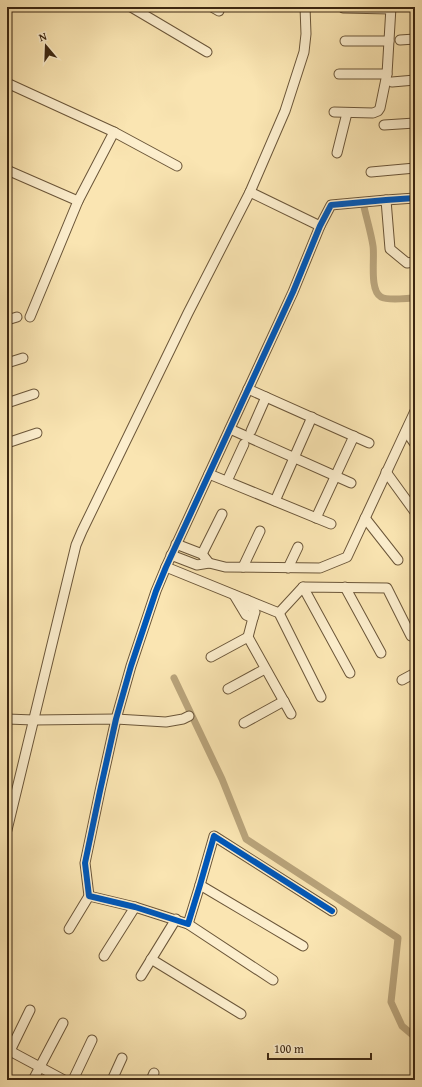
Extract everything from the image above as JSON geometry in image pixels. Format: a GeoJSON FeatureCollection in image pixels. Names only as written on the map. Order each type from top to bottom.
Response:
{"type":"FeatureCollection","features":[{"type":"Feature","properties":{"kind":"street"},"geometry":{"type":"LineString","coordinates":[[131,7],[207,52]]}},
{"type":"Feature","properties":{"kind":"street"},"geometry":{"type":"LineString","coordinates":[[7,830],[76,545],[188,313],[250,192],[285,111],[304,52],[306,34],[305,7]]}},
{"type":"Feature","properties":{"kind":"street"},"geometry":{"type":"LineString","coordinates":[[334,112],[373,113],[378,111],[380,108],[387,74],[391,8],[343,8]]}},
{"type":"Feature","properties":{"kind":"street"},"geometry":{"type":"LineString","coordinates":[[400,40],[415,39]]}},
{"type":"Feature","properties":{"kind":"street"},"geometry":{"type":"LineString","coordinates":[[345,41],[389,41]]}},
{"type":"Feature","properties":{"kind":"street"},"geometry":{"type":"LineString","coordinates":[[339,74],[387,74]]}},
{"type":"Feature","properties":{"kind":"street"},"geometry":{"type":"LineString","coordinates":[[392,82],[415,80]]}},
{"type":"Feature","properties":{"kind":"street"},"geometry":{"type":"LineString","coordinates":[[7,83],[114,132],[178,166]]}},
{"type":"Feature","properties":{"kind":"street"},"geometry":{"type":"LineString","coordinates":[[338,153],[347,113]]}},
{"type":"Feature","properties":{"kind":"street"},"geometry":{"type":"LineString","coordinates":[[384,125],[415,123]]}},
{"type":"Feature","properties":{"kind":"street"},"geometry":{"type":"LineString","coordinates":[[30,317],[78,201],[114,132]]}},
{"type":"Feature","properties":{"kind":"street"},"geometry":{"type":"LineString","coordinates":[[371,172],[415,168]]}},
{"type":"Feature","properties":{"kind":"street"},"geometry":{"type":"LineString","coordinates":[[7,170],[78,201]]}},
{"type":"Feature","properties":{"kind":"street"},"geometry":{"type":"LineString","coordinates":[[250,192],[320,226]]}},
{"type":"Feature","properties":{"kind":"street"},"geometry":{"type":"LineString","coordinates":[[69,929],[89,896],[85,863],[100,791],[116,719],[133,660],[156,591],[176,544],[293,292],[320,226],[331,205],[415,198]]}},
{"type":"Feature","properties":{"kind":"street"},"geometry":{"type":"LineString","coordinates":[[386,200],[390,249],[407,263],[415,262]]}},
{"type":"Feature","properties":{"kind":"street"},"geometry":{"type":"LineString","coordinates":[[7,320],[16,317]]}},
{"type":"Feature","properties":{"kind":"street"},"geometry":{"type":"LineString","coordinates":[[7,363],[23,358]]}},
{"type":"Feature","properties":{"kind":"street"},"geometry":{"type":"LineString","coordinates":[[248,389],[369,443]]}},
{"type":"Feature","properties":{"kind":"street"},"geometry":{"type":"LineString","coordinates":[[7,403],[34,394]]}},
{"type":"Feature","properties":{"kind":"street"},"geometry":{"type":"LineString","coordinates":[[251,431],[266,397]]}},
{"type":"Feature","properties":{"kind":"street"},"geometry":{"type":"LineString","coordinates":[[172,555],[197,565],[209,563],[225,567],[242,568],[320,568],[347,557],[415,411]]}},
{"type":"Feature","properties":{"kind":"street"},"geometry":{"type":"LineString","coordinates":[[275,501],[312,417]]}},
{"type":"Feature","properties":{"kind":"street"},"geometry":{"type":"LineString","coordinates":[[230,429],[351,483]]}},
{"type":"Feature","properties":{"kind":"street"},"geometry":{"type":"LineString","coordinates":[[406,431],[415,444]]}},
{"type":"Feature","properties":{"kind":"street"},"geometry":{"type":"LineString","coordinates":[[7,443],[37,433]]}},
{"type":"Feature","properties":{"kind":"street"},"geometry":{"type":"LineString","coordinates":[[316,518],[354,436]]}},
{"type":"Feature","properties":{"kind":"street"},"geometry":{"type":"LineString","coordinates":[[227,481],[244,444]]}},
{"type":"Feature","properties":{"kind":"street"},"geometry":{"type":"LineString","coordinates":[[386,472],[415,512]]}},
{"type":"Feature","properties":{"kind":"street"},"geometry":{"type":"LineString","coordinates":[[209,474],[331,524]]}},
{"type":"Feature","properties":{"kind":"street"},"geometry":{"type":"LineString","coordinates":[[202,554],[222,514]]}},
{"type":"Feature","properties":{"kind":"street"},"geometry":{"type":"LineString","coordinates":[[365,518],[398,560]]}},
{"type":"Feature","properties":{"kind":"street"},"geometry":{"type":"LineString","coordinates":[[242,568],[260,531]]}},
{"type":"Feature","properties":{"kind":"street"},"geometry":{"type":"LineString","coordinates":[[176,544],[202,554],[209,563]]}},
{"type":"Feature","properties":{"kind":"street"},"geometry":{"type":"LineString","coordinates":[[288,568],[298,548]]}},
{"type":"Feature","properties":{"kind":"street"},"geometry":{"type":"LineString","coordinates":[[166,567],[279,613],[321,696]]}},
{"type":"Feature","properties":{"kind":"street"},"geometry":{"type":"LineString","coordinates":[[303,587],[350,673]]}},
{"type":"Feature","properties":{"kind":"street"},"geometry":{"type":"LineString","coordinates":[[279,613],[303,587],[387,588],[411,636]]}},
{"type":"Feature","properties":{"kind":"street"},"geometry":{"type":"LineString","coordinates":[[345,587],[381,653]]}},
{"type":"Feature","properties":{"kind":"street"},"geometry":{"type":"LineString","coordinates":[[234,595],[246,615],[253,618]]}},
{"type":"Feature","properties":{"kind":"street"},"geometry":{"type":"LineString","coordinates":[[248,600],[255,612],[248,638],[292,714]]}},
{"type":"Feature","properties":{"kind":"street"},"geometry":{"type":"LineString","coordinates":[[211,657],[248,638]]}},
{"type":"Feature","properties":{"kind":"street"},"geometry":{"type":"LineString","coordinates":[[228,689],[266,668]]}},
{"type":"Feature","properties":{"kind":"street"},"geometry":{"type":"LineString","coordinates":[[402,680],[415,673]]}},
{"type":"Feature","properties":{"kind":"street"},"geometry":{"type":"LineString","coordinates":[[244,723],[284,701]]}},
{"type":"Feature","properties":{"kind":"street"},"geometry":{"type":"LineString","coordinates":[[7,719],[116,719],[166,722],[183,719],[189,716]]}},
{"type":"Feature","properties":{"kind":"street"},"geometry":{"type":"LineString","coordinates":[[188,924],[214,836],[332,911]]}},
{"type":"Feature","properties":{"kind":"street"},"geometry":{"type":"LineString","coordinates":[[200,885],[303,946]]}},
{"type":"Feature","properties":{"kind":"street"},"geometry":{"type":"LineString","coordinates":[[89,896],[135,907],[188,924],[273,980]]}},
{"type":"Feature","properties":{"kind":"street"},"geometry":{"type":"LineString","coordinates":[[104,956],[135,907]]}},
{"type":"Feature","properties":{"kind":"street"},"geometry":{"type":"LineString","coordinates":[[141,976],[176,919]]}},
{"type":"Feature","properties":{"kind":"street"},"geometry":{"type":"LineString","coordinates":[[151,959],[241,1014]]}},
{"type":"Feature","properties":{"kind":"street"},"geometry":{"type":"LineString","coordinates":[[30,1010],[8,1054],[40,1067],[64,1080]]}},
{"type":"Feature","properties":{"kind":"street"},"geometry":{"type":"LineString","coordinates":[[33,1080],[62,1023]]}},
{"type":"Feature","properties":{"kind":"street"},"geometry":{"type":"LineString","coordinates":[[73,1080],[92,1040]]}},
{"type":"Feature","properties":{"kind":"street"},"geometry":{"type":"LineString","coordinates":[[112,1080],[122,1058]]}},
{"type":"Feature","properties":{"kind":"waterway"},"geometry":{"type":"LineString","coordinates":[[364,207],[373,246],[373,273],[377,293],[381,297],[388,299],[415,298]]}},
{"type":"Feature","properties":{"kind":"waterway"},"geometry":{"type":"LineString","coordinates":[[174,678],[222,779],[246,839],[398,938],[391,1002],[402,1026],[415,1037]]}},
{"type":"Feature","properties":{"kind":"cycle path"},"geometry":{"type":"LineString","coordinates":[[332,911],[214,836],[188,924],[135,907],[89,896],[85,863],[116,719],[131,666],[156,591],[293,292],[320,226],[331,205],[415,198]]}}]}
